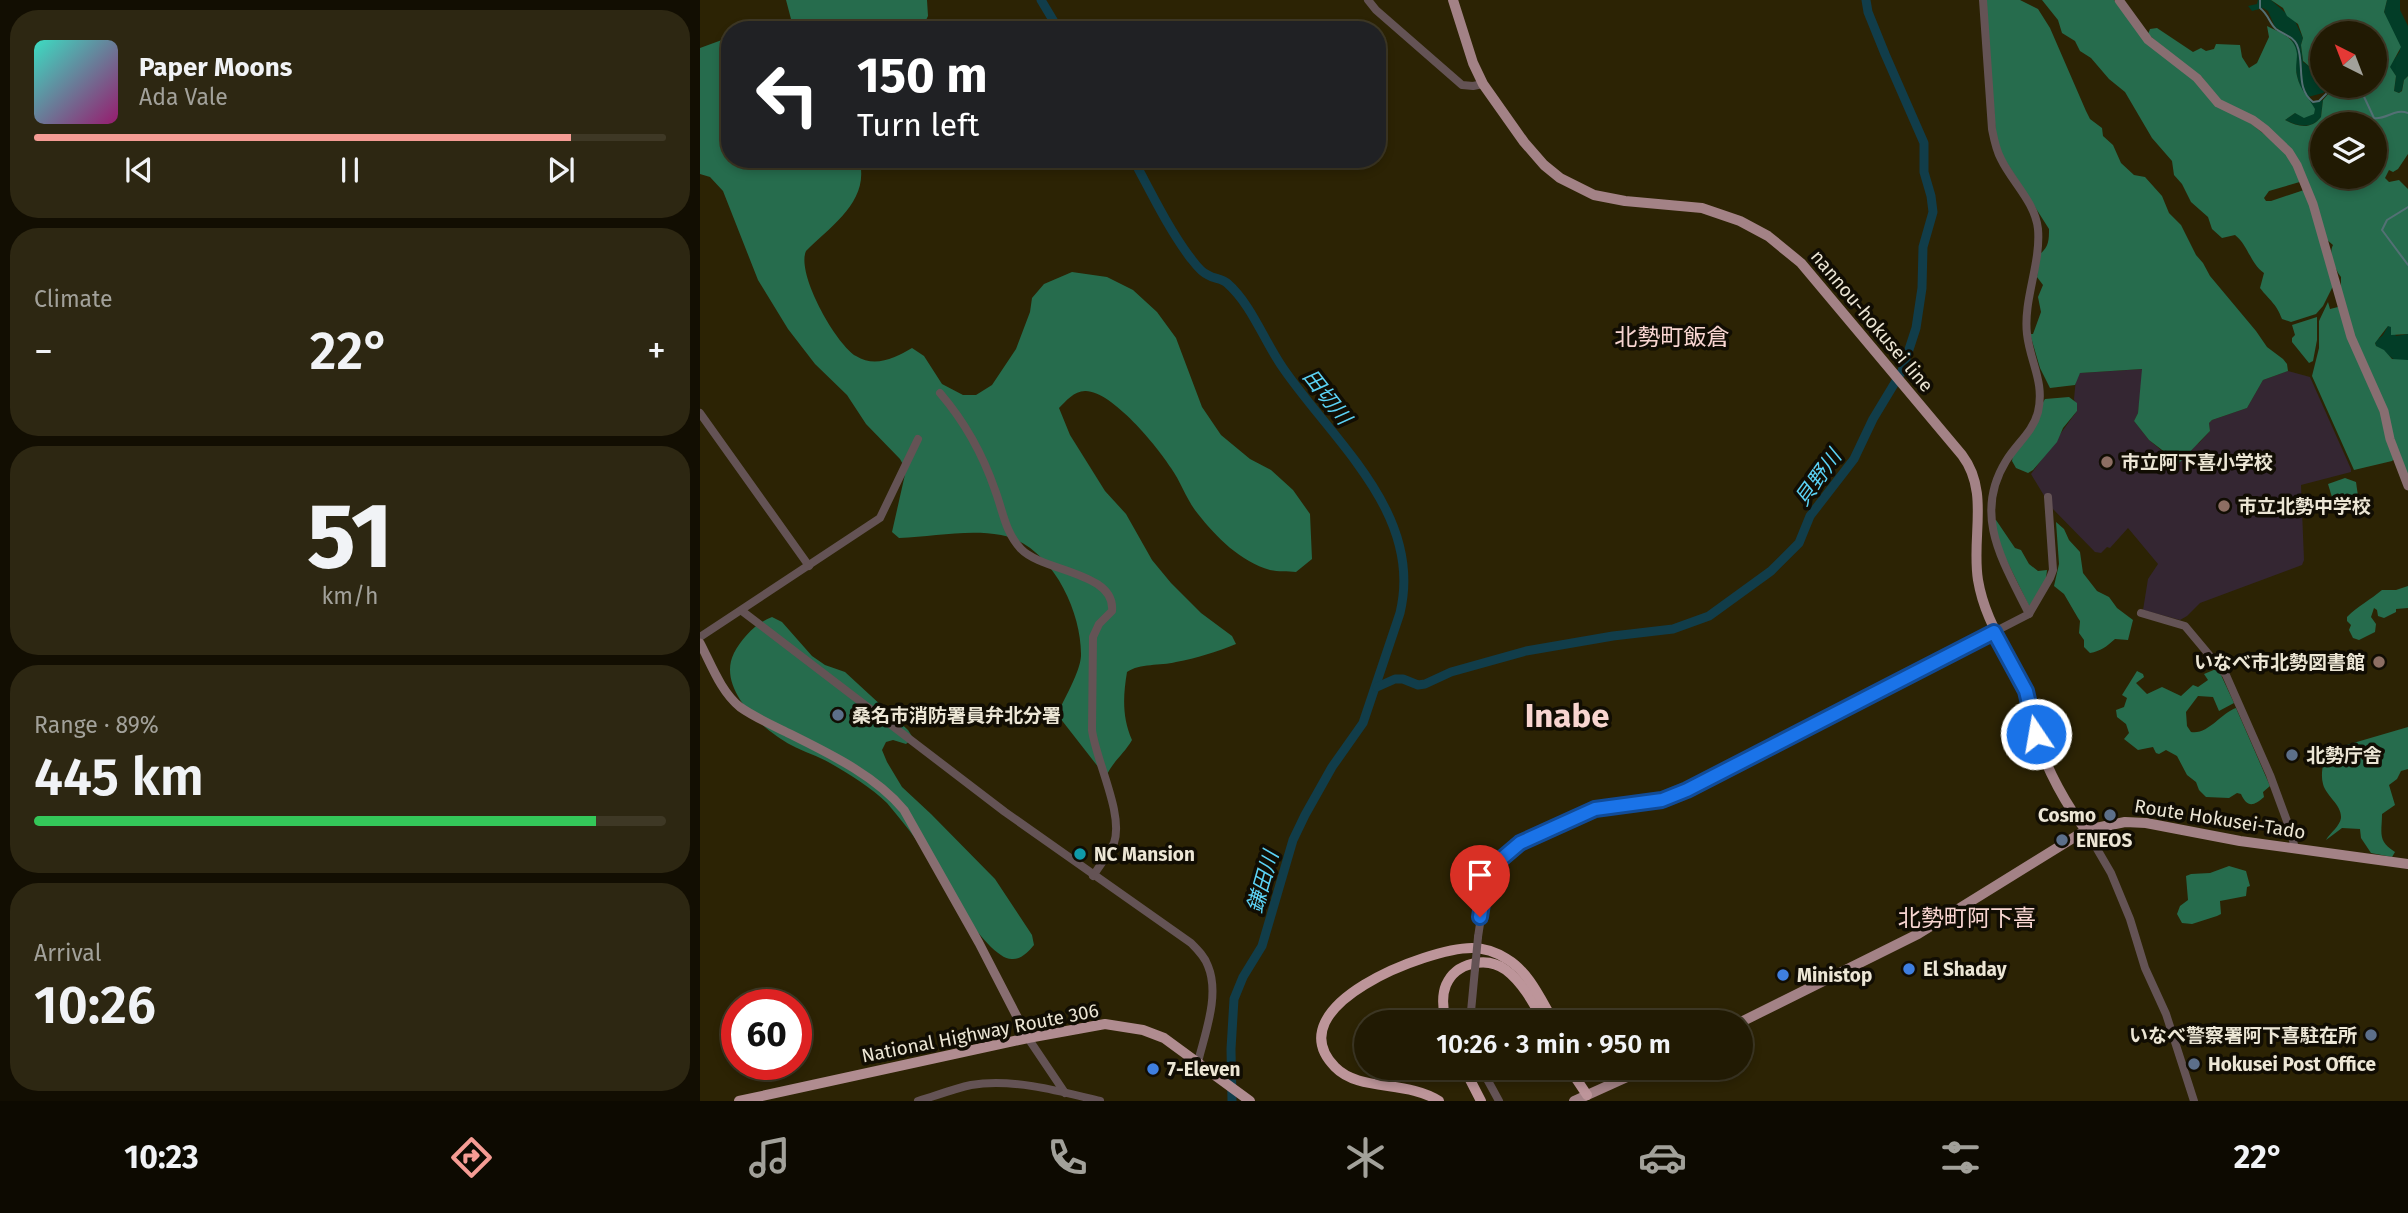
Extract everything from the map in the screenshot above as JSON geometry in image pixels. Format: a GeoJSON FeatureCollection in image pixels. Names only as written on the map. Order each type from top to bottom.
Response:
{"type":"FeatureCollection","features":[{"type":"Feature","properties":{"kind":"highway"},"geometry":{"type":"LineString","coordinates":[[1354,1079],[1340,1072],[1327,1056],[1322,1038],[1326,1020],[1338,1003],[1367,983],[1408,964],[1446,952],[1482,949],[1494,952],[1513,963],[1531,982],[1547,1010]]}},
{"type":"Feature","properties":{"kind":"highway"},"geometry":{"type":"LineString","coordinates":[[1445,1010],[1444,994],[1448,980],[1465,965],[1483,962],[1496,965],[1514,978],[1536,1010]]}},
{"type":"Feature","properties":{"kind":"highway","name":"National Highway Route 306"},"geometry":{"type":"LineString","coordinates":[[739,1101],[1104,1024],[1123,1025],[1164,1038],[1251,1101]]}},
{"type":"Feature","properties":{"kind":"highway"},"geometry":{"type":"LineString","coordinates":[[1356,1080],[1420,1091],[1439,1101]]}},
{"type":"Feature","properties":{"kind":"highway"},"geometry":{"type":"LineString","coordinates":[[1470,1080],[1481,1101]]}},
{"type":"Feature","properties":{"kind":"highway"},"geometry":{"type":"LineString","coordinates":[[1577,1080],[1587,1094]]}},
{"type":"Feature","properties":{"kind":"highway"},"geometry":{"type":"LineString","coordinates":[[1582,1080],[1587,1094]]}},
{"type":"Feature","properties":{"kind":"main road","name":"nannou-hokusei line"},"geometry":{"type":"LineString","coordinates":[[1453,0],[1473,63],[1483,83],[1533,154],[1553,172],[1584,191],[1608,198],[1702,208],[1740,221],[1768,236],[1801,263],[1962,455],[1974,476],[1979,501],[1975,547],[1978,580],[1994,632],[2026,691],[2038,741],[2047,763],[2086,830]]}},
{"type":"Feature","properties":{"kind":"main road"},"geometry":{"type":"LineString","coordinates":[[2119,0],[2148,40],[2197,78],[2218,103],[2265,129],[2289,152],[2297,165],[2313,204],[2351,337],[2384,411],[2390,439],[2408,486]]}},
{"type":"Feature","properties":{"kind":"main road"},"geometry":{"type":"LineString","coordinates":[[700,643],[720,682],[739,706],[833,757],[887,791],[904,810],[979,943],[1028,1038]]}},
{"type":"Feature","properties":{"kind":"main road","name":"Route Hokusei-Tado"},"geometry":{"type":"LineString","coordinates":[[1753,1016],[1918,934],[2086,830],[2125,822],[2146,823],[2295,849],[2408,864]]}},
{"type":"Feature","properties":{"kind":"main road"},"geometry":{"type":"LineString","coordinates":[[1574,1101],[1619,1080]]}},
{"type":"Feature","properties":{"kind":"street"},"geometry":{"type":"LineString","coordinates":[[1368,0],[1462,85],[1474,86],[1483,83]]}},
{"type":"Feature","properties":{"kind":"street"},"geometry":{"type":"LineString","coordinates":[[1983,0],[1995,144],[1999,158],[2034,213],[2038,232],[2026,331],[2038,373],[2038,414],[1997,475],[1989,513],[2001,554],[2029,614]]}},
{"type":"Feature","properties":{"kind":"street"},"geometry":{"type":"LineString","coordinates":[[940,393],[961,420],[980,454],[1014,542],[1043,564],[1095,582],[1111,599],[1112,611],[1099,624],[1093,637],[1093,730],[1094,743],[1116,816],[1117,830],[1113,844],[1093,876]]}},
{"type":"Feature","properties":{"kind":"street"},"geometry":{"type":"LineString","coordinates":[[700,413],[809,566]]}},
{"type":"Feature","properties":{"kind":"street"},"geometry":{"type":"LineString","coordinates":[[700,637],[880,518],[918,439]]}},
{"type":"Feature","properties":{"kind":"street"},"geometry":{"type":"LineString","coordinates":[[1471,1010],[1483,897],[1492,871],[1500,860],[1520,843],[1595,809],[1662,800],[1687,790],[2029,614],[2053,570],[2048,497]]}},
{"type":"Feature","properties":{"kind":"street"},"geometry":{"type":"LineString","coordinates":[[742,611],[1005,813],[1184,937],[1201,954],[1208,966],[1212,997],[1203,1065]]}},
{"type":"Feature","properties":{"kind":"street"},"geometry":{"type":"LineString","coordinates":[[2141,613],[2184,625],[2226,675],[2270,775],[2295,849]]}},
{"type":"Feature","properties":{"kind":"street"},"geometry":{"type":"LineString","coordinates":[[2086,830],[2111,873],[2130,919],[2145,968],[2166,1014],[2194,1101]]}},
{"type":"Feature","properties":{"kind":"street"},"geometry":{"type":"LineString","coordinates":[[1028,1038],[1065,1093]]}},
{"type":"Feature","properties":{"kind":"street"},"geometry":{"type":"LineString","coordinates":[[1488,1080],[1499,1101]]}},
{"type":"Feature","properties":{"kind":"street"},"geometry":{"type":"LineString","coordinates":[[918,1101],[983,1084],[1016,1085],[1100,1101]]}},
{"type":"Feature","properties":{"kind":"shaded area","name":"市立北勢中学校"},"geometry":{"type":"Polygon","coordinates":[[[2143,369],[2138,413],[2134,421],[2149,440],[2174,461],[2179,462],[2199,443],[2210,431],[2209,423],[2212,420],[2247,408],[2263,380],[2288,371],[2310,377],[2351,469],[2351,472],[2301,485],[2302,565],[2200,603],[2180,620],[2143,610],[2148,579],[2158,564],[2128,528],[2110,548],[2107,547],[2101,553],[2095,552],[2051,507],[2031,474],[2077,411],[2074,399],[2076,378],[2080,373],[2143,369]]]}},
{"type":"Feature","properties":{"kind":"green space"},"geometry":{"type":"Polygon","coordinates":[[[786,0],[927,0],[928,16],[926,21],[788,21],[791,19],[786,0]]]}},
{"type":"Feature","properties":{"kind":"green space"},"geometry":{"type":"Polygon","coordinates":[[[1985,0],[2020,0],[2038,9],[2050,28],[2090,119],[2102,128],[2103,136],[2113,145],[2121,163],[2134,175],[2145,177],[2162,196],[2169,213],[2181,225],[2210,276],[2267,347],[2287,364],[2288,371],[2263,380],[2247,408],[2212,420],[2209,423],[2210,431],[2179,463],[2149,440],[2134,421],[2138,413],[2142,369],[2080,373],[2075,385],[2050,388],[2040,368],[2030,334],[2033,334],[2041,312],[2038,297],[2043,285],[2037,277],[2040,254],[2047,246],[2049,229],[2002,155],[1996,135],[1985,0]]]}},
{"type":"Feature","properties":{"kind":"green space"},"geometry":{"type":"Polygon","coordinates":[[[2042,0],[2114,0],[2140,34],[2285,151],[2303,181],[2269,191],[2264,198],[2271,201],[2304,190],[2306,192],[2333,286],[2316,314],[2291,322],[2282,319],[2260,288],[2264,273],[2243,244],[2235,235],[2222,238],[2212,229],[2208,217],[2191,202],[2174,175],[2172,161],[2152,138],[2125,92],[2109,79],[2091,58],[2080,51],[2075,41],[2062,33],[2058,20],[2042,0]]]}},
{"type":"Feature","properties":{"kind":"green space"},"geometry":{"type":"Polygon","coordinates":[[[2258,0],[2271,0],[2295,21],[2303,38],[2303,62],[2310,67],[2308,97],[2313,103],[2323,100],[2322,112],[2310,112],[2310,125],[2299,125],[2285,120],[2295,113],[2299,114],[2310,103],[2298,79],[2295,49],[2289,36],[2294,39],[2275,27],[2268,11],[2263,8],[2252,11],[2248,6],[2257,4],[2258,0]]]}},
{"type":"Feature","properties":{"kind":"green space"},"geometry":{"type":"Polygon","coordinates":[[[2271,0],[2387,0],[2384,12],[2401,47],[2390,67],[2396,76],[2394,91],[2402,91],[2404,80],[2408,76],[2408,154],[2398,169],[2393,172],[2389,170],[2387,174],[2387,112],[2322,112],[2325,98],[2387,98],[2387,21],[2310,21],[2310,67],[2303,61],[2303,38],[2298,24],[2287,16],[2283,8],[2271,0]]]}},
{"type":"Feature","properties":{"kind":"green space"},"geometry":{"type":"Polygon","coordinates":[[[2387,0],[2400,0],[2400,10],[2408,26],[2408,76],[2399,93],[2394,91],[2396,76],[2389,67],[2400,51],[2384,12],[2387,0]]]}},
{"type":"Feature","properties":{"kind":"green space"},"geometry":{"type":"Polygon","coordinates":[[[2267,26],[2286,36],[2296,48],[2298,81],[2315,109],[2304,118],[2295,113],[2285,120],[2299,126],[2309,126],[2310,186],[2293,152],[2217,98],[2202,77],[2148,34],[2150,29],[2157,28],[2193,52],[2201,48],[2206,51],[2214,49],[2216,44],[2240,45],[2242,57],[2249,68],[2257,63],[2269,37],[2267,26]]]}},
{"type":"Feature","properties":{"kind":"green space"},"geometry":{"type":"Polygon","coordinates":[[[721,40],[721,168],[860,168],[859,187],[847,211],[806,251],[804,261],[819,307],[847,349],[856,356],[863,360],[878,361],[892,358],[912,348],[924,356],[942,384],[963,395],[976,395],[992,385],[1016,349],[1030,312],[1032,298],[1044,284],[1072,272],[1107,277],[1133,290],[1157,312],[1176,338],[1202,407],[1221,435],[1250,459],[1271,470],[1293,490],[1310,514],[1312,559],[1296,572],[1273,571],[1259,566],[1230,548],[1205,523],[1165,459],[1120,409],[1096,393],[1085,391],[1074,395],[1059,408],[1070,435],[1105,491],[1126,514],[1152,560],[1201,613],[1232,636],[1236,644],[1191,659],[1138,667],[1127,672],[1124,706],[1132,740],[1106,777],[1060,718],[1059,711],[1080,662],[1080,638],[1069,600],[1048,565],[1019,541],[1001,535],[963,533],[899,538],[892,532],[906,470],[900,459],[866,424],[847,395],[815,364],[788,329],[758,280],[723,191],[710,177],[700,174],[700,48],[721,40]]]}},
{"type":"Feature","properties":{"kind":"green space"},"geometry":{"type":"Polygon","coordinates":[[[2387,180],[2399,180],[2408,189],[2408,334],[2391,335],[2391,327],[2388,326],[2375,343],[2392,359],[2408,360],[2408,477],[2341,298],[2341,277],[2332,257],[2333,245],[2326,239],[2311,189],[2387,189],[2387,180]]]}},
{"type":"Feature","properties":{"kind":"green space"},"geometry":{"type":"Polygon","coordinates":[[[2328,302],[2330,309],[2338,307],[2382,413],[2395,458],[2392,461],[2354,470],[2312,376],[2319,348],[2319,321],[2328,302]]]}},
{"type":"Feature","properties":{"kind":"green space"},"geometry":{"type":"Polygon","coordinates":[[[2317,317],[2317,340],[2313,361],[2309,363],[2292,342],[2295,335],[2292,325],[2317,317]]]}},
{"type":"Feature","properties":{"kind":"green space"},"geometry":{"type":"Polygon","coordinates":[[[2388,326],[2391,326],[2396,336],[2408,334],[2408,360],[2396,361],[2376,346],[2375,342],[2388,326]]]}},
{"type":"Feature","properties":{"kind":"green space"},"geometry":{"type":"Polygon","coordinates":[[[2069,397],[2077,403],[2077,411],[2063,428],[2057,442],[2033,470],[2028,473],[2016,468],[2012,461],[2013,455],[2045,399],[2069,397]]]}},
{"type":"Feature","properties":{"kind":"green space"},"geometry":{"type":"Polygon","coordinates":[[[2345,478],[2356,482],[2358,496],[2356,500],[2334,504],[2328,484],[2345,478]]]}},
{"type":"Feature","properties":{"kind":"green space"},"geometry":{"type":"Polygon","coordinates":[[[1993,520],[1996,520],[2015,548],[2021,550],[2029,564],[2038,571],[2047,570],[2046,579],[2030,608],[2003,553],[1993,520]]]}},
{"type":"Feature","properties":{"kind":"green space"},"geometry":{"type":"Polygon","coordinates":[[[2056,522],[2080,552],[2083,573],[2097,591],[2109,597],[2117,608],[2133,620],[2128,640],[2115,639],[2090,653],[2084,647],[2084,640],[2079,633],[2080,621],[2064,594],[2054,586],[2059,564],[2056,522]]]}},
{"type":"Feature","properties":{"kind":"green space"},"geometry":{"type":"Polygon","coordinates":[[[2408,586],[2408,608],[2396,609],[2396,612],[2384,618],[2378,616],[2374,608],[2371,617],[2376,624],[2375,632],[2359,640],[2353,638],[2347,617],[2382,590],[2396,590],[2408,586]]]}},
{"type":"Feature","properties":{"kind":"green space"},"geometry":{"type":"Polygon","coordinates":[[[772,617],[782,622],[812,656],[825,665],[845,672],[908,730],[913,738],[906,744],[893,740],[886,742],[882,750],[887,762],[902,787],[995,879],[1032,935],[1034,945],[1025,954],[1013,959],[1002,956],[989,945],[960,909],[914,836],[881,797],[837,767],[780,738],[745,707],[731,680],[730,667],[734,653],[750,632],[772,617]]]}},
{"type":"Feature","properties":{"kind":"green space"},"geometry":{"type":"Polygon","coordinates":[[[2216,669],[2234,703],[2219,711],[2213,697],[2198,696],[2186,712],[2187,726],[2191,732],[2203,730],[2236,708],[2270,786],[2263,792],[2264,797],[2254,804],[2248,803],[2237,793],[2229,798],[2206,797],[2196,782],[2187,775],[2177,756],[2166,750],[2156,753],[2153,747],[2138,750],[2124,739],[2129,733],[2126,724],[2117,717],[2116,710],[2124,707],[2127,698],[2122,695],[2137,671],[2144,677],[2136,683],[2147,694],[2162,687],[2181,696],[2193,685],[2198,687],[2208,680],[2204,674],[2216,669]]]}},
{"type":"Feature","properties":{"kind":"green space"},"geometry":{"type":"Polygon","coordinates":[[[2408,727],[2408,769],[2401,771],[2397,779],[2389,785],[2395,805],[2382,814],[2382,836],[2385,844],[2395,852],[2392,857],[2371,853],[2361,838],[2360,829],[2342,828],[2326,840],[2339,824],[2341,813],[2323,784],[2322,771],[2326,751],[2408,727]]]}},
{"type":"Feature","properties":{"kind":"green space"},"geometry":{"type":"Polygon","coordinates":[[[2229,866],[2246,871],[2250,886],[2247,887],[2246,896],[2220,901],[2221,914],[2217,916],[2192,924],[2182,923],[2177,914],[2180,906],[2188,900],[2186,876],[2210,873],[2229,866]]]}},
{"type":"Feature","properties":{"kind":"waterway","name":"田切川"},"geometry":{"type":"LineString","coordinates":[[1041,0],[1054,21]]}},
{"type":"Feature","properties":{"kind":"waterway","name":"貝野川"},"geometry":{"type":"LineString","coordinates":[[1377,687],[1395,679],[1418,685],[1425,684],[1451,672],[1526,651],[1673,629],[1709,616],[1771,571],[1799,543],[1810,516],[1854,459],[1873,419],[1902,371],[1916,328],[1922,288],[1923,247],[1933,212],[1924,172],[1924,143],[1885,54],[1866,0]]}},
{"type":"Feature","properties":{"kind":"waterway"},"geometry":{"type":"LineString","coordinates":[[2260,0],[2260,8],[2274,27],[2297,45],[2302,83],[2307,97],[2313,102],[2322,98]]}},
{"type":"Feature","properties":{"kind":"waterway"},"geometry":{"type":"LineString","coordinates":[[2365,98],[2374,118],[2399,112],[2408,113]]}},
{"type":"Feature","properties":{"kind":"waterway","name":"田切川"},"geometry":{"type":"LineString","coordinates":[[1138,168],[1166,221],[1197,267],[1202,272],[1225,281],[1236,292],[1251,312],[1283,368],[1369,481],[1387,511],[1399,543],[1404,577],[1400,613],[1363,723],[1332,767],[1293,840],[1262,946],[1243,977],[1234,999],[1232,1101]]}},
{"type":"Feature","properties":{"kind":"waterway"},"geometry":{"type":"LineString","coordinates":[[2408,207],[2387,220],[2382,230],[2408,265]]}},
{"type":"Feature","properties":{"kind":"place","name":"市立阿下喜小学校"},"geometry":{"type":"Point","coordinates":[2107,462]}},
{"type":"Feature","properties":{"kind":"place","name":"市立北勢中学校"},"geometry":{"type":"Point","coordinates":[2224,506]}},
{"type":"Feature","properties":{"kind":"place","name":"いなべ市北勢図書館"},"geometry":{"type":"Point","coordinates":[2379,662]}},
{"type":"Feature","properties":{"kind":"place","name":"桑名市消防署員弁北分署"},"geometry":{"type":"Point","coordinates":[838,715]}},
{"type":"Feature","properties":{"kind":"place","name":"北勢庁舎"},"geometry":{"type":"Point","coordinates":[2292,755]}},
{"type":"Feature","properties":{"kind":"place","name":"Cosmo"},"geometry":{"type":"Point","coordinates":[2110,815]}},
{"type":"Feature","properties":{"kind":"place","name":"ENEOS"},"geometry":{"type":"Point","coordinates":[2062,840]}},
{"type":"Feature","properties":{"kind":"place","name":"NC Mansion"},"geometry":{"type":"Point","coordinates":[1080,854]}},
{"type":"Feature","properties":{"kind":"place","name":"El Shaday"},"geometry":{"type":"Point","coordinates":[1909,969]}},
{"type":"Feature","properties":{"kind":"place","name":"Ministop"},"geometry":{"type":"Point","coordinates":[1783,975]}},
{"type":"Feature","properties":{"kind":"place","name":"いなべ警察署阿下喜駐在所"},"geometry":{"type":"Point","coordinates":[2371,1035]}},
{"type":"Feature","properties":{"kind":"place","name":"Hokusei Post Office"},"geometry":{"type":"Point","coordinates":[2194,1064]}},
{"type":"Feature","properties":{"kind":"place","name":"7-Eleven"},"geometry":{"type":"Point","coordinates":[1153,1069]}},
{"type":"Feature","properties":{"kind":"district","name":"北勢町飯倉"},"geometry":{"type":"Point","coordinates":[1672,337]}},
{"type":"Feature","properties":{"kind":"district","name":"Inabe"},"geometry":{"type":"Point","coordinates":[1567,716]}},
{"type":"Feature","properties":{"kind":"district","name":"北勢町阿下喜"},"geometry":{"type":"Point","coordinates":[1967,918]}},
{"type":"Feature","properties":{"kind":"route"},"geometry":{"type":"LineString","coordinates":[[1480,917],[1486,884],[1492,871],[1511,849],[1520,843],[1595,809],[1662,800],[1687,790],[1994,632],[2026,691],[2036,734]]}},
{"type":"Feature","properties":{"kind":"water label","name":"鎌田川"},"geometry":{"type":"Point","coordinates":[1263,882]}}]}
